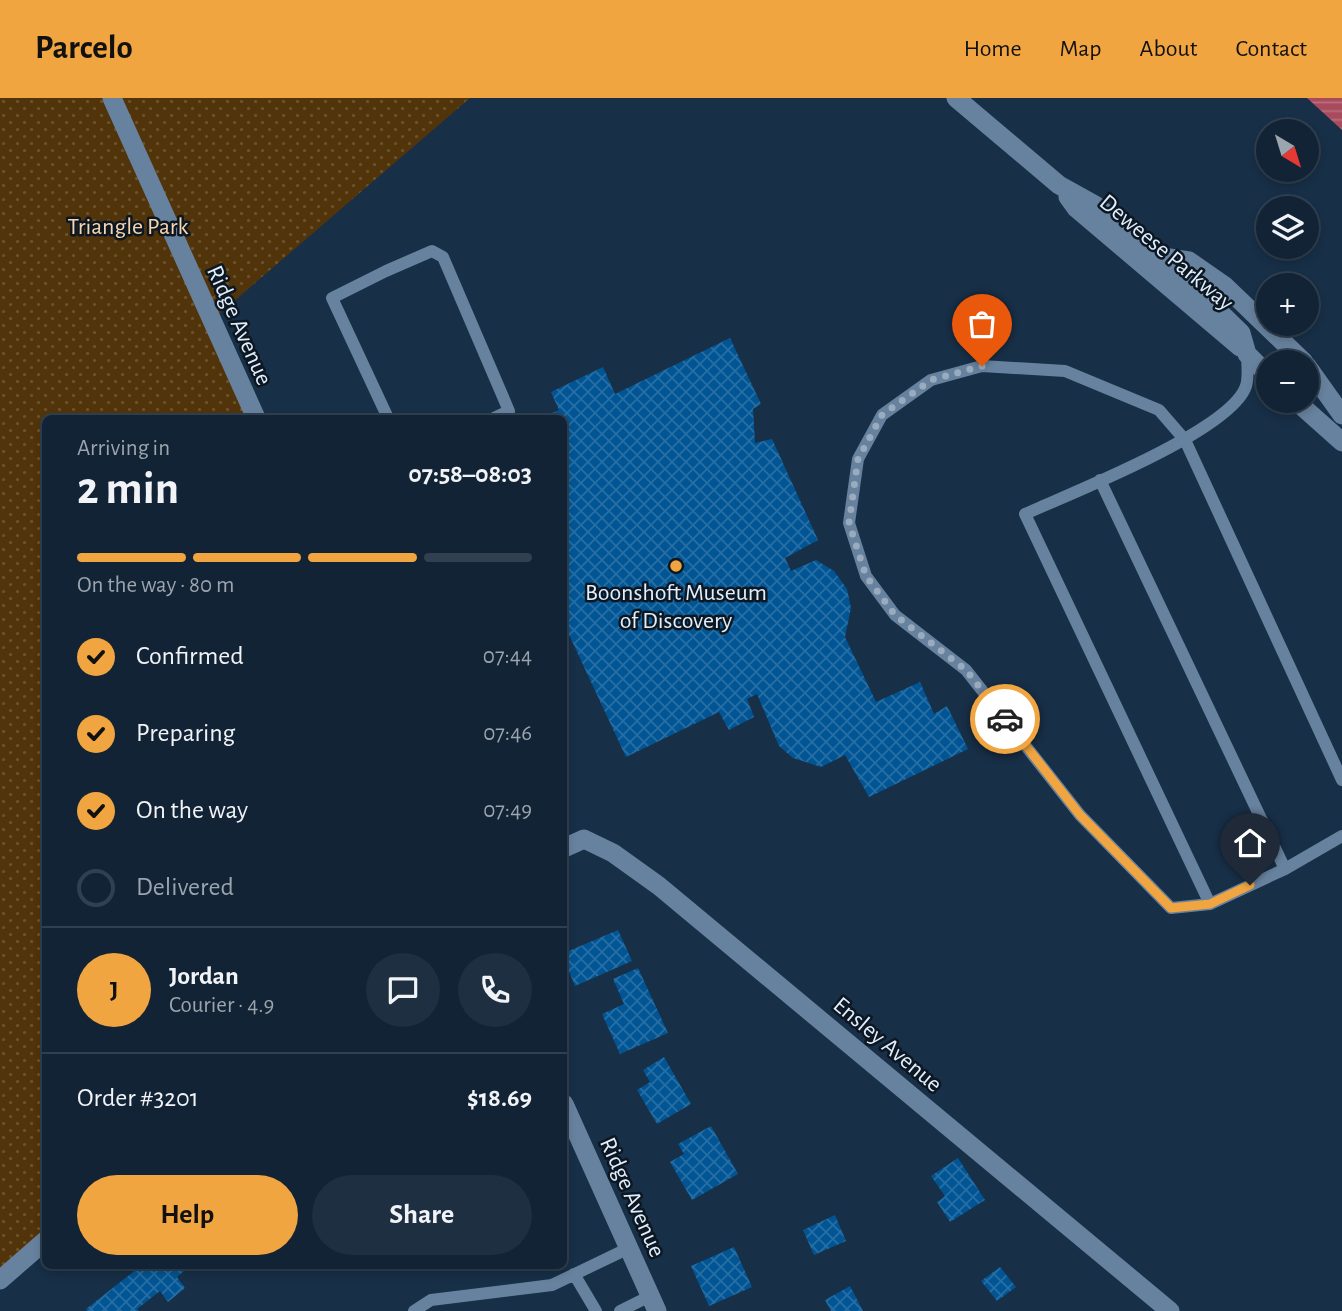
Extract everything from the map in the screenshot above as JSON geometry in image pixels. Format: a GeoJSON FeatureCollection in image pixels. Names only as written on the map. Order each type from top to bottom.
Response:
{"type":"FeatureCollection","features":[{"type":"Feature","properties":{"kind":"street","name":"Ridge Avenue"},"geometry":{"type":"LineString","coordinates":[[111,98],[255,415]]}},
{"type":"Feature","properties":{"kind":"street","name":"Deweese Parkway"},"geometry":{"type":"LineString","coordinates":[[956,98],[1059,185],[1095,205],[1163,257],[1241,332],[1247,354]]}},
{"type":"Feature","properties":{"kind":"street","name":"Deweese Parkway"},"geometry":{"type":"LineString","coordinates":[[1059,185],[1076,208],[1256,363]]}},
{"type":"Feature","properties":{"kind":"street","name":"Deweese Parkway"},"geometry":{"type":"LineString","coordinates":[[1163,257],[1189,261],[1225,286],[1291,350]]}},
{"type":"Feature","properties":{"kind":"street","name":"Deweese Parkway"},"geometry":{"type":"LineString","coordinates":[[1319,383],[1342,415]]}},
{"type":"Feature","properties":{"kind":"street"},"geometry":{"type":"LineString","coordinates":[[1309,413],[1342,442]]}},
{"type":"Feature","properties":{"kind":"street","name":"Ensley Avenue"},"geometry":{"type":"LineString","coordinates":[[567,847],[584,839],[613,853],[659,886],[1170,1311]]}},
{"type":"Feature","properties":{"kind":"street","name":"Ridge Avenue"},"geometry":{"type":"LineString","coordinates":[[567,1111],[654,1303]]}},
{"type":"Feature","properties":{"kind":"street"},"geometry":{"type":"LineString","coordinates":[[0,1280],[42,1243]]}},
{"type":"Feature","properties":{"kind":"lane"},"geometry":{"type":"LineString","coordinates":[[387,415],[332,298],[432,251],[443,257],[509,411],[500,415]]}},
{"type":"Feature","properties":{"kind":"lane"},"geometry":{"type":"LineString","coordinates":[[1210,904],[1025,514],[1185,440],[1224,414],[1246,387],[1247,354]]}},
{"type":"Feature","properties":{"kind":"lane"},"geometry":{"type":"LineString","coordinates":[[1342,780],[1185,440],[1159,410],[1065,371],[982,366],[931,380],[882,415],[858,459],[849,523],[866,576],[895,615],[966,670],[1080,815],[1171,908],[1210,904],[1285,869],[1342,836]]}},
{"type":"Feature","properties":{"kind":"lane"},"geometry":{"type":"LineString","coordinates":[[1100,480],[1285,869]]}},
{"type":"Feature","properties":{"kind":"lane"},"geometry":{"type":"LineString","coordinates":[[414,1311],[431,1300],[552,1285],[629,1248]]}},
{"type":"Feature","properties":{"kind":"lane"},"geometry":{"type":"LineString","coordinates":[[574,1274],[596,1311]]}},
{"type":"Feature","properties":{"kind":"lane"},"geometry":{"type":"LineString","coordinates":[[620,1311],[654,1303]]}},
{"type":"Feature","properties":{"kind":"green space","name":"Triangle Park"},"geometry":{"type":"Polygon","coordinates":[[[0,98],[470,98],[212,320],[255,415],[42,415],[42,1243],[0,1280],[0,98]]]}},
{"type":"Feature","properties":{"kind":"shaded area"},"geometry":{"type":"Polygon","coordinates":[[[1307,98],[1342,98],[1342,130],[1307,98]]]}},
{"type":"Feature","properties":{"kind":"building","name":"Boonshoft Museum of Discovery"},"geometry":{"type":"Polygon","coordinates":[[[730,338],[761,404],[753,409],[755,443],[772,439],[818,540],[785,558],[791,571],[816,560],[834,571],[847,589],[851,608],[845,637],[876,702],[920,682],[934,714],[947,706],[968,749],[869,797],[845,755],[821,767],[793,758],[779,746],[757,694],[747,699],[754,717],[729,730],[719,712],[626,757],[567,630],[567,415],[548,415],[559,410],[551,392],[603,367],[615,394],[730,338]]]}},
{"type":"Feature","properties":{"kind":"building"},"geometry":{"type":"Polygon","coordinates":[[[618,930],[632,961],[575,986],[567,966],[567,952],[618,930]]]}},
{"type":"Feature","properties":{"kind":"building"},"geometry":{"type":"Polygon","coordinates":[[[638,968],[668,1033],[620,1054],[602,1014],[624,1004],[613,979],[638,968]]]}},
{"type":"Feature","properties":{"kind":"building"},"geometry":{"type":"Polygon","coordinates":[[[664,1057],[691,1104],[657,1124],[637,1090],[650,1082],[643,1070],[664,1057]]]}},
{"type":"Feature","properties":{"kind":"building"},"geometry":{"type":"Polygon","coordinates":[[[711,1126],[738,1174],[692,1200],[670,1162],[684,1154],[678,1144],[711,1126]]]}},
{"type":"Feature","properties":{"kind":"building"},"geometry":{"type":"Polygon","coordinates":[[[958,1158],[985,1200],[950,1222],[937,1202],[945,1196],[931,1176],[958,1158]]]}},
{"type":"Feature","properties":{"kind":"building"},"geometry":{"type":"Polygon","coordinates":[[[835,1215],[846,1241],[814,1255],[803,1230],[835,1215]]]}},
{"type":"Feature","properties":{"kind":"building"},"geometry":{"type":"Polygon","coordinates":[[[734,1247],[752,1287],[709,1306],[691,1266],[734,1247]]]}},
{"type":"Feature","properties":{"kind":"building"},"geometry":{"type":"Polygon","coordinates":[[[1000,1267],[1016,1287],[997,1301],[981,1281],[1000,1267]]]}},
{"type":"Feature","properties":{"kind":"building"},"geometry":{"type":"Polygon","coordinates":[[[137,1269],[185,1270],[177,1277],[185,1288],[168,1302],[160,1291],[137,1309],[139,1311],[86,1309],[137,1269]]]}},
{"type":"Feature","properties":{"kind":"building"},"geometry":{"type":"Polygon","coordinates":[[[850,1286],[863,1311],[831,1311],[825,1300],[850,1286]]]}},
{"type":"Feature","properties":{"kind":"way so far"},"geometry":{"type":"LineString","coordinates":[[982,366],[931,380],[882,415],[858,459],[849,523],[866,576],[895,615],[966,670],[1005,719]]}},
{"type":"Feature","properties":{"kind":"place","name":"Boonshoft Museum of Discovery"},"geometry":{"type":"Point","coordinates":[676,566]}},
{"type":"Feature","properties":{"kind":"route"},"geometry":{"type":"LineString","coordinates":[[1005,719],[1080,815],[1171,908],[1210,904],[1250,885]]}}]}
